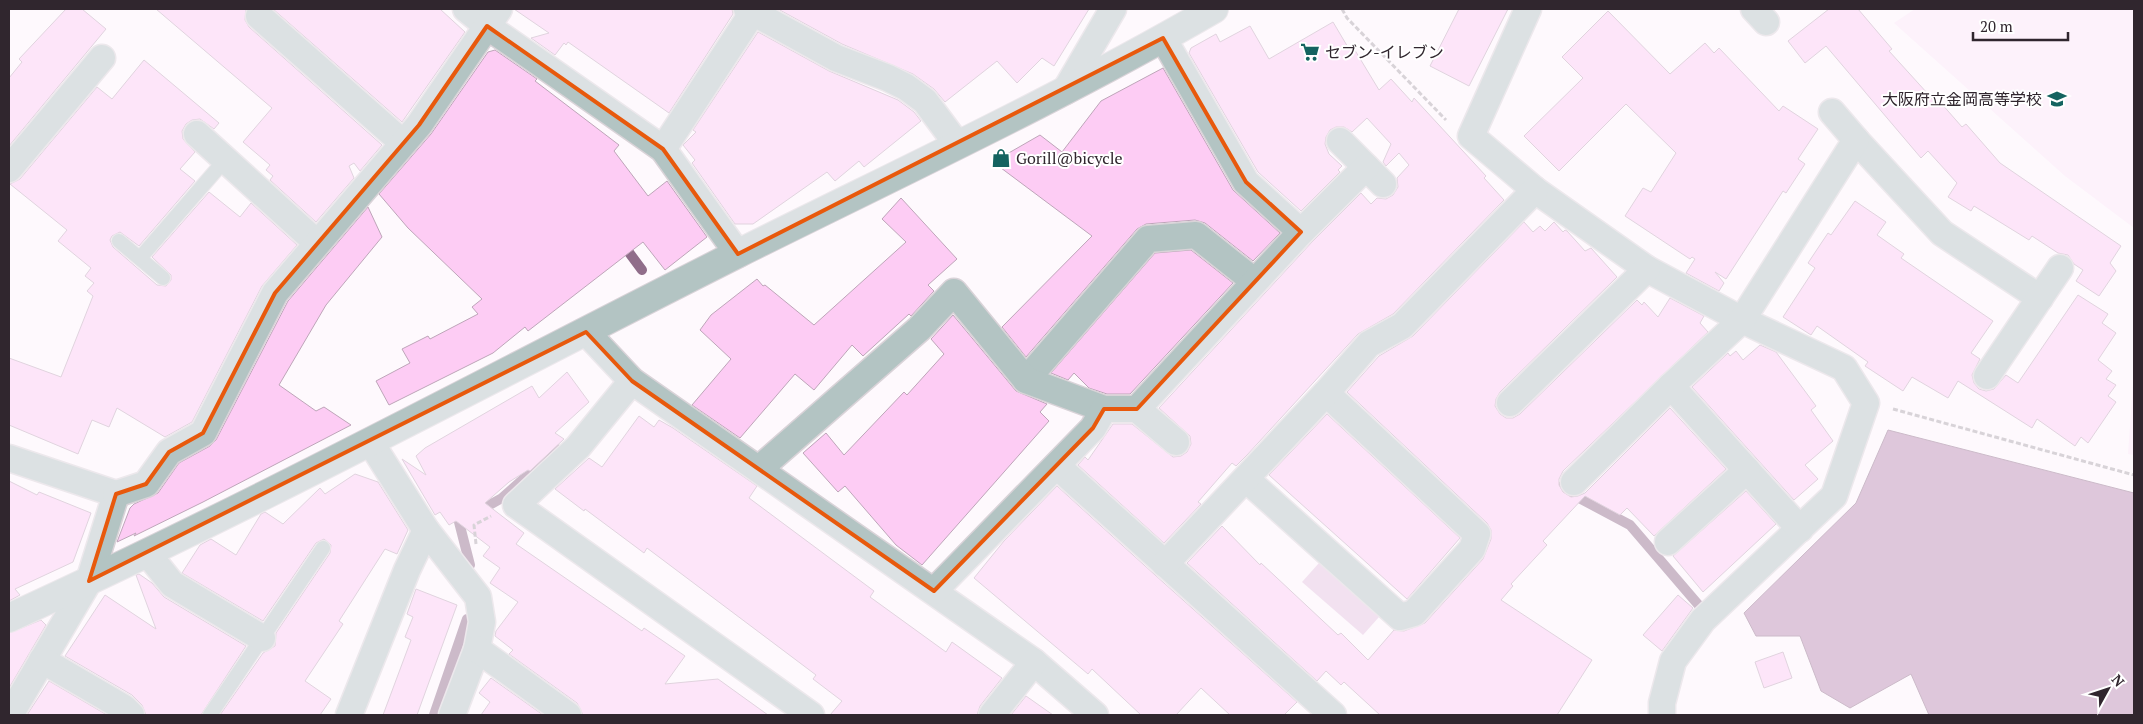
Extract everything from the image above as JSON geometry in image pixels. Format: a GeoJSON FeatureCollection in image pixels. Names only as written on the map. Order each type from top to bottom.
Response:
{"type":"FeatureCollection","features":[{"type":"Feature","properties":{"kind":"street"},"geometry":{"type":"LineString","coordinates":[[466,9],[493,18],[662,149],[738,254]]}},
{"type":"Feature","properties":{"kind":"street"},"geometry":{"type":"LineString","coordinates":[[1065,91],[1113,9]]}},
{"type":"Feature","properties":{"kind":"street"},"geometry":{"type":"LineString","coordinates":[[9,618],[148,554],[371,443],[738,254],[926,162],[957,144],[1065,91],[1214,9]]}},
{"type":"Feature","properties":{"kind":"street"},"geometry":{"type":"LineString","coordinates":[[1528,9],[1471,136],[1535,190],[1647,269],[1742,320],[1844,368],[1866,403],[1834,496],[1703,620],[1673,661],[1662,703],[1662,715]]}},
{"type":"Feature","properties":{"kind":"street"},"geometry":{"type":"LineString","coordinates":[[662,149],[751,10],[836,58],[906,87],[924,101],[957,144]]}},
{"type":"Feature","properties":{"kind":"street"},"geometry":{"type":"LineString","coordinates":[[259,16],[403,143]]}},
{"type":"Feature","properties":{"kind":"street"},"geometry":{"type":"LineString","coordinates":[[9,458],[116,494],[146,484],[169,452],[203,433],[275,293],[419,125],[493,18]]}},
{"type":"Feature","properties":{"kind":"street"},"geometry":{"type":"LineString","coordinates":[[1162,38],[1246,182],[1301,232]]}},
{"type":"Feature","properties":{"kind":"street"},"geometry":{"type":"LineString","coordinates":[[9,169],[102,58]]}},
{"type":"Feature","properties":{"kind":"street"},"geometry":{"type":"LineString","coordinates":[[1832,112],[1942,232],[2040,298]]}},
{"type":"Feature","properties":{"kind":"street"},"geometry":{"type":"LineString","coordinates":[[196,134],[317,243]]}},
{"type":"Feature","properties":{"kind":"street"},"geometry":{"type":"LineString","coordinates":[[1574,482],[1671,386],[1742,320],[1856,140]]}},
{"type":"Feature","properties":{"kind":"street"},"geometry":{"type":"LineString","coordinates":[[1137,409],[1301,232],[1375,176],[1340,141]]}},
{"type":"Feature","properties":{"kind":"street"},"geometry":{"type":"LineString","coordinates":[[1165,564],[1326,393],[1369,344],[1402,326],[1535,190]]}},
{"type":"Feature","properties":{"kind":"street"},"geometry":{"type":"LineString","coordinates":[[1026,380],[1148,239],[1196,235],[1254,281]]}},
{"type":"Feature","properties":{"kind":"street"},"geometry":{"type":"LineString","coordinates":[[1987,376],[2060,268]]}},
{"type":"Feature","properties":{"kind":"street"},"geometry":{"type":"LineString","coordinates":[[1510,403],[1647,269]]}},
{"type":"Feature","properties":{"kind":"street"},"geometry":{"type":"LineString","coordinates":[[760,468],[920,329],[954,292],[1026,380],[1104,409],[1137,409],[1176,442]]}},
{"type":"Feature","properties":{"kind":"street"},"geometry":{"type":"LineString","coordinates":[[586,332],[632,381],[760,468],[1034,662],[1095,715]]}},
{"type":"Feature","properties":{"kind":"street"},"geometry":{"type":"LineString","coordinates":[[632,381],[578,447],[516,505],[811,715]]}},
{"type":"Feature","properties":{"kind":"street"},"geometry":{"type":"LineString","coordinates":[[1671,386],[1800,529]]}},
{"type":"Feature","properties":{"kind":"street"},"geometry":{"type":"LineString","coordinates":[[1246,479],[1400,617],[1414,613],[1472,549],[1477,534],[1326,393]]}},
{"type":"Feature","properties":{"kind":"street"},"geometry":{"type":"LineString","coordinates":[[934,591],[1093,428],[1104,409]]}},
{"type":"Feature","properties":{"kind":"street"},"geometry":{"type":"LineString","coordinates":[[371,443],[426,530],[478,597],[482,622],[477,649],[455,714]]}},
{"type":"Feature","properties":{"kind":"street"},"geometry":{"type":"LineString","coordinates":[[1057,466],[1333,715]]}},
{"type":"Feature","properties":{"kind":"street"},"geometry":{"type":"LineString","coordinates":[[1668,542],[1747,470]]}},
{"type":"Feature","properties":{"kind":"street"},"geometry":{"type":"LineString","coordinates":[[10,715],[89,581],[116,494]]}},
{"type":"Feature","properties":{"kind":"street"},"geometry":{"type":"LineString","coordinates":[[349,715],[407,570],[426,530]]}},
{"type":"Feature","properties":{"kind":"street"},"geometry":{"type":"LineString","coordinates":[[148,554],[172,584],[262,638]]}},
{"type":"Feature","properties":{"kind":"street"},"geometry":{"type":"LineString","coordinates":[[477,649],[568,715]]}},
{"type":"Feature","properties":{"kind":"street"},"geometry":{"type":"LineString","coordinates":[[42,660],[124,708],[131,715]]}},
{"type":"Feature","properties":{"kind":"street"},"geometry":{"type":"LineString","coordinates":[[992,715],[1034,662]]}},
{"type":"Feature","properties":{"kind":"lane"},"geometry":{"type":"LineString","coordinates":[[140,258],[225,160]]}},
{"type":"Feature","properties":{"kind":"lane"},"geometry":{"type":"LineString","coordinates":[[119,241],[163,278]]}},
{"type":"Feature","properties":{"kind":"lane"},"geometry":{"type":"LineString","coordinates":[[210,715],[323,548]]}},
{"type":"Feature","properties":{"kind":"path"},"geometry":{"type":"LineString","coordinates":[[1342,9],[1347,18],[1391,66],[1458,132],[1471,136]]}},
{"type":"Feature","properties":{"kind":"path"},"geometry":{"type":"LineString","coordinates":[[1866,403],[2134,475]]}},
{"type":"Feature","properties":{"kind":"path"},"geometry":{"type":"LineString","coordinates":[[476,550],[474,525],[502,509],[516,505]]}},
{"type":"Feature","properties":{"kind":"highlighted area"},"geometry":{"type":"Polygon","coordinates":[[[487,26],[663,149],[738,254],[1163,38],[1246,182],[1301,232],[1137,409],[1104,409],[1093,428],[934,591],[632,381],[586,332],[89,581],[116,494],[146,484],[169,452],[203,433],[275,293],[419,125],[487,26]]]}},
{"type":"Feature","properties":{"kind":"shaded area","name":"大阪府立金岡高等学校"},"geometry":{"type":"Polygon","coordinates":[[[1915,9],[2134,9],[2134,228],[2065,176],[1894,23],[1915,9]]]}},
{"type":"Feature","properties":{"kind":"shaded area"},"geometry":{"type":"Polygon","coordinates":[[[2134,370],[2134,455],[2128,454],[2134,370]]]}},
{"type":"Feature","properties":{"kind":"shaded area"},"geometry":{"type":"Polygon","coordinates":[[[1888,430],[2134,493],[2134,715],[1929,715],[1911,674],[1850,708],[1821,691],[1800,636],[1756,636],[1744,613],[1856,503],[1888,430]]]}},
{"type":"Feature","properties":{"kind":"shaded area"},"geometry":{"type":"Polygon","coordinates":[[[1319,563],[1379,617],[1363,635],[1302,582],[1319,563]]]}},
{"type":"Feature","properties":{"kind":"building"},"geometry":{"type":"Polygon","coordinates":[[[66,9],[82,9],[106,29],[9,146],[9,78],[22,62],[19,59],[66,9]]]}},
{"type":"Feature","properties":{"kind":"building"},"geometry":{"type":"Polygon","coordinates":[[[156,9],[246,9],[245,20],[249,27],[382,145],[360,171],[354,163],[349,166],[354,178],[316,222],[270,180],[273,176],[266,170],[270,165],[243,142],[272,108],[156,9]]]}},
{"type":"Feature","properties":{"kind":"building"},"geometry":{"type":"Polygon","coordinates":[[[273,9],[440,9],[465,32],[402,122],[273,9]]]}},
{"type":"Feature","properties":{"kind":"building"},"geometry":{"type":"Polygon","coordinates":[[[514,9],[732,9],[733,14],[669,113],[568,42],[566,45],[564,43],[555,55],[531,38],[549,33],[514,9]]]}},
{"type":"Feature","properties":{"kind":"building"},"geometry":{"type":"Polygon","coordinates":[[[778,9],[1089,9],[1054,66],[1042,58],[1017,83],[997,61],[945,102],[934,89],[913,74],[842,44],[778,9]]]}},
{"type":"Feature","properties":{"kind":"building"},"geometry":{"type":"Polygon","coordinates":[[[1459,9],[1508,9],[1469,86],[1430,66],[1459,9]]]}},
{"type":"Feature","properties":{"kind":"building"},"geometry":{"type":"Polygon","coordinates":[[[1829,9],[1858,9],[1892,49],[1889,51],[1938,105],[1941,103],[1962,127],[1966,124],[2000,163],[2121,246],[2110,263],[2116,271],[2099,296],[2076,281],[2083,270],[2074,264],[2068,255],[2058,253],[2032,236],[2029,240],[1974,206],[1971,211],[1948,197],[1957,183],[1928,151],[1921,158],[1826,46],[1805,63],[1788,41],[1829,9]]]}},
{"type":"Feature","properties":{"kind":"building"},"geometry":{"type":"Polygon","coordinates":[[[1608,11],[1670,74],[1705,43],[1714,53],[1719,48],[1779,111],[1783,106],[1818,129],[1798,159],[1805,164],[1786,193],[1783,191],[1726,279],[1715,272],[1724,283],[1719,291],[1686,273],[1695,259],[1692,257],[1690,259],[1625,216],[1643,188],[1651,192],[1676,153],[1626,104],[1559,171],[1524,136],[1583,78],[1562,57],[1608,11]]]}},
{"type":"Feature","properties":{"kind":"building"},"geometry":{"type":"Polygon","coordinates":[[[1333,22],[1349,49],[1353,47],[1379,90],[1391,79],[1412,102],[1414,98],[1486,176],[1484,178],[1504,200],[1393,314],[1358,334],[1247,455],[1236,466],[1232,463],[1198,502],[1201,504],[1164,543],[1078,465],[1085,457],[1088,460],[1113,424],[1132,424],[1173,457],[1181,456],[1187,452],[1191,444],[1190,436],[1159,408],[1312,242],[1361,193],[1371,204],[1377,198],[1386,199],[1393,195],[1398,187],[1397,178],[1409,165],[1399,153],[1386,166],[1383,162],[1391,144],[1367,118],[1352,132],[1344,127],[1336,127],[1330,130],[1325,144],[1329,154],[1342,166],[1338,170],[1340,172],[1301,211],[1258,172],[1189,53],[1191,48],[1216,34],[1220,42],[1250,26],[1269,59],[1333,22]]]}},
{"type":"Feature","properties":{"kind":"building"},"geometry":{"type":"Polygon","coordinates":[[[758,32],[829,71],[898,100],[914,112],[921,121],[864,167],[859,161],[835,181],[827,172],[753,224],[735,224],[692,163],[695,160],[683,145],[696,132],[693,130],[758,32]]]}},
{"type":"Feature","properties":{"kind":"building"},"geometry":{"type":"Polygon","coordinates":[[[495,50],[537,79],[535,81],[619,145],[614,151],[648,196],[667,181],[707,237],[665,270],[643,242],[528,331],[525,327],[493,353],[389,405],[376,381],[410,363],[402,349],[428,336],[430,339],[478,314],[472,307],[482,299],[408,228],[379,194],[431,134],[488,52],[495,50]]]}},
{"type":"Feature","properties":{"kind":"building"},"geometry":{"type":"Polygon","coordinates":[[[144,60],[219,123],[214,129],[200,119],[192,120],[186,124],[182,131],[183,139],[195,152],[180,169],[195,181],[139,246],[120,232],[112,236],[110,240],[113,247],[157,285],[166,286],[171,280],[171,275],[152,257],[209,192],[240,217],[251,203],[297,245],[262,286],[192,422],[165,437],[117,408],[109,427],[92,420],[78,454],[9,425],[9,358],[61,377],[93,296],[87,291],[94,283],[85,276],[91,268],[58,241],[67,230],[10,184],[20,179],[97,87],[112,99],[144,60]]]}},
{"type":"Feature","properties":{"kind":"building"},"geometry":{"type":"Polygon","coordinates":[[[1163,68],[1233,190],[1280,233],[1253,261],[1205,223],[1195,220],[1146,224],[1137,229],[1026,357],[1002,327],[1092,236],[993,162],[1040,135],[1062,152],[1101,101],[1163,68]]]}},
{"type":"Feature","properties":{"kind":"building"},"geometry":{"type":"Polygon","coordinates":[[[901,198],[957,259],[928,285],[934,291],[911,316],[909,314],[863,356],[852,345],[814,390],[795,374],[740,438],[692,405],[731,359],[700,330],[711,315],[757,279],[763,286],[765,285],[814,325],[906,242],[882,219],[901,198]]]}},
{"type":"Feature","properties":{"kind":"building"},"geometry":{"type":"Polygon","coordinates":[[[1855,201],[1886,222],[1877,235],[1904,254],[1901,258],[1993,321],[1971,353],[1980,359],[1972,375],[1974,383],[1979,389],[1986,391],[1994,389],[2006,375],[2018,383],[2078,295],[2108,314],[2102,323],[2116,333],[2098,360],[2112,371],[2106,379],[2116,385],[2108,396],[2116,402],[2088,443],[2081,437],[2075,446],[2037,419],[2032,428],[1958,381],[1948,398],[1912,377],[1903,391],[1865,366],[1868,362],[1817,326],[1811,335],[1783,317],[1815,268],[1808,263],[1828,233],[1831,235],[1855,201]]]}},
{"type":"Feature","properties":{"kind":"building"},"geometry":{"type":"Polygon","coordinates":[[[368,207],[382,237],[326,305],[279,385],[316,411],[324,407],[351,425],[203,502],[134,536],[136,533],[117,542],[130,508],[134,504],[158,493],[179,463],[210,446],[216,440],[288,301],[368,207]]]}},
{"type":"Feature","properties":{"kind":"building"},"geometry":{"type":"Polygon","coordinates":[[[1524,222],[1533,232],[1540,226],[1545,231],[1554,222],[1563,232],[1567,231],[1585,251],[1591,248],[1617,277],[1500,392],[1495,406],[1500,414],[1506,418],[1513,418],[1520,414],[1637,300],[1642,305],[1644,302],[1658,317],[1670,298],[1704,316],[1700,323],[1708,332],[1563,471],[1559,479],[1559,485],[1563,492],[1571,497],[1585,493],[1670,408],[1726,469],[1654,536],[1627,508],[1620,515],[1585,496],[1543,541],[1547,545],[1511,584],[1513,586],[1501,600],[1592,660],[1557,715],[1380,715],[1344,682],[1341,685],[1326,671],[1317,681],[1187,563],[1222,526],[1260,565],[1261,563],[1338,635],[1341,633],[1368,660],[1394,630],[1404,631],[1425,623],[1483,559],[1491,539],[1491,530],[1487,523],[1347,392],[1379,356],[1413,336],[1524,222]]]}},
{"type":"Feature","properties":{"kind":"building"},"geometry":{"type":"Polygon","coordinates":[[[1191,250],[1233,283],[1130,394],[1107,394],[1089,388],[1074,373],[1068,380],[1051,373],[1155,253],[1191,250]]]}},
{"type":"Feature","properties":{"kind":"building"},"geometry":{"type":"Polygon","coordinates":[[[953,315],[1016,391],[1047,404],[1040,412],[1049,421],[922,565],[896,545],[845,486],[838,492],[803,453],[826,433],[844,455],[904,392],[907,395],[944,354],[931,339],[953,315]]]}},
{"type":"Feature","properties":{"kind":"building"},"geometry":{"type":"Polygon","coordinates":[[[1760,345],[1776,352],[1816,406],[1811,410],[1833,441],[1805,465],[1818,479],[1794,500],[1692,387],[1728,353],[1730,356],[1736,351],[1743,360],[1760,345]]]}},
{"type":"Feature","properties":{"kind":"building"},"geometry":{"type":"Polygon","coordinates":[[[567,372],[589,402],[555,433],[564,439],[530,471],[528,470],[509,482],[485,503],[524,533],[516,544],[642,631],[644,628],[685,656],[665,684],[718,679],[768,715],[583,715],[577,703],[509,654],[513,650],[495,636],[496,631],[518,602],[490,583],[500,568],[483,556],[490,547],[456,521],[449,525],[440,512],[435,515],[402,459],[426,475],[416,456],[425,448],[532,386],[539,398],[567,372]]]}},
{"type":"Feature","properties":{"kind":"building"},"geometry":{"type":"Polygon","coordinates":[[[1327,414],[1460,538],[1407,599],[1269,475],[1327,414]]]}},
{"type":"Feature","properties":{"kind":"building"},"geometry":{"type":"Polygon","coordinates":[[[639,416],[654,427],[659,420],[673,428],[757,486],[749,498],[874,591],[870,597],[946,652],[952,642],[1002,678],[980,706],[977,715],[830,715],[842,701],[813,679],[816,675],[647,548],[644,553],[555,489],[589,458],[602,467],[639,416]]]}},
{"type":"Feature","properties":{"kind":"building"},"geometry":{"type":"Polygon","coordinates":[[[355,474],[378,482],[408,530],[397,554],[385,549],[339,621],[343,624],[305,681],[331,699],[320,715],[220,715],[263,653],[275,646],[276,633],[330,553],[331,545],[324,539],[316,543],[263,621],[182,573],[200,545],[211,539],[236,555],[261,514],[265,512],[283,524],[320,488],[325,494],[355,474]]]}},
{"type":"Feature","properties":{"kind":"building"},"geometry":{"type":"Polygon","coordinates":[[[9,481],[37,495],[39,492],[91,513],[73,562],[15,589],[20,595],[9,601],[9,481]]]}},
{"type":"Feature","properties":{"kind":"building"},"geometry":{"type":"Polygon","coordinates":[[[1057,486],[1297,702],[1284,715],[1230,715],[1201,688],[1176,715],[1141,715],[1092,669],[1088,674],[974,578],[1004,541],[1057,486]]]}},
{"type":"Feature","properties":{"kind":"building"},"geometry":{"type":"Polygon","coordinates":[[[1746,491],[1776,524],[1703,592],[1673,556],[1746,491]]]}},
{"type":"Feature","properties":{"kind":"building"},"geometry":{"type":"Polygon","coordinates":[[[139,574],[152,583],[164,597],[246,646],[201,715],[146,715],[142,705],[132,695],[65,656],[105,595],[156,629],[136,575],[139,574]]]}},
{"type":"Feature","properties":{"kind":"building"},"geometry":{"type":"Polygon","coordinates":[[[416,589],[457,605],[417,715],[383,715],[411,640],[405,637],[413,617],[407,614],[416,589]]]}},
{"type":"Feature","properties":{"kind":"building"},"geometry":{"type":"Polygon","coordinates":[[[1678,595],[1693,608],[1662,651],[1643,635],[1678,595]]]}},
{"type":"Feature","properties":{"kind":"building"},"geometry":{"type":"Polygon","coordinates":[[[41,620],[46,625],[9,688],[9,633],[41,620]]]}},
{"type":"Feature","properties":{"kind":"building"},"geometry":{"type":"Polygon","coordinates":[[[1783,652],[1792,678],[1764,688],[1755,662],[1783,652]]]}},
{"type":"Feature","properties":{"kind":"building"},"geometry":{"type":"Polygon","coordinates":[[[491,678],[543,715],[481,715],[490,702],[479,693],[491,678]]]}},
{"type":"Feature","properties":{"kind":"building"},"geometry":{"type":"Polygon","coordinates":[[[49,681],[107,715],[27,715],[49,681]]]}},
{"type":"Feature","properties":{"kind":"building"},"geometry":{"type":"Polygon","coordinates":[[[1026,696],[1053,715],[1011,715],[1026,696]]]}},
{"type":"Feature","properties":{"kind":"waterway"},"geometry":{"type":"LineString","coordinates":[[622,243],[642,270]]}},
{"type":"Feature","properties":{"kind":"waterway"},"geometry":{"type":"LineString","coordinates":[[470,565],[459,522],[502,498],[557,449]]}},
{"type":"Feature","properties":{"kind":"waterway"},"geometry":{"type":"LineString","coordinates":[[1549,482],[1630,525],[1702,609]]}},
{"type":"Feature","properties":{"kind":"waterway"},"geometry":{"type":"LineString","coordinates":[[434,715],[467,619]]}},
{"type":"Feature","properties":{"kind":"place","name":"セブン-イレブン"},"geometry":{"type":"Point","coordinates":[1310,52]}},
{"type":"Feature","properties":{"kind":"place","name":"大阪府立金岡高等学校"},"geometry":{"type":"Point","coordinates":[2057,99]}},
{"type":"Feature","properties":{"kind":"place","name":"Gorill@bicycle"},"geometry":{"type":"Point","coordinates":[1001,158]}}]}
